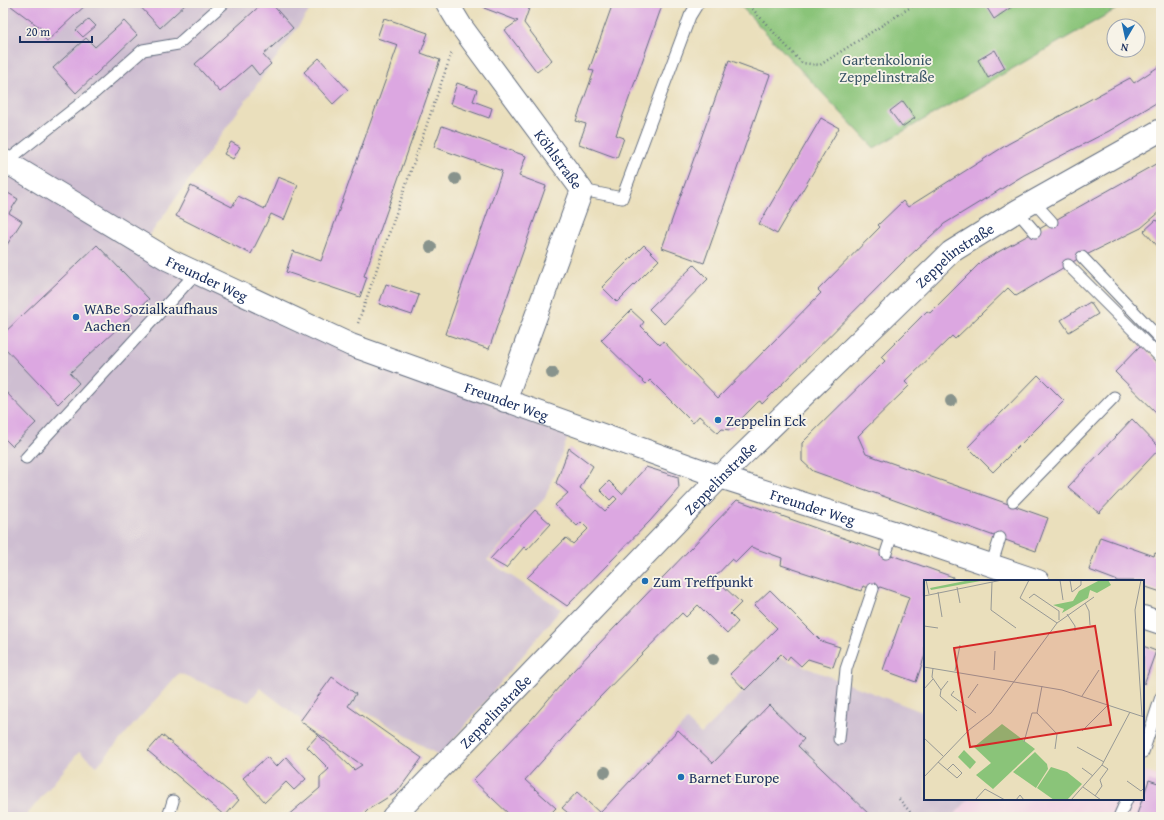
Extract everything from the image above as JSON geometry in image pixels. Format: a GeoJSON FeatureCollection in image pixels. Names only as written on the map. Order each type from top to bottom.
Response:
{"type":"FeatureCollection","features":[{"type":"Feature","properties":{"kind":"street","name":"Köhlstraße"},"geometry":{"type":"LineString","coordinates":[[447,3],[461,26],[582,190],[505,401]]}},
{"type":"Feature","properties":{"kind":"street","name":"Zeppelinstraße"},"geometry":{"type":"LineString","coordinates":[[393,817],[720,477],[951,252],[1026,207],[1161,130]]}},
{"type":"Feature","properties":{"kind":"street","name":"Freunder Weg"},"geometry":{"type":"LineString","coordinates":[[5,161],[169,260],[351,344],[505,401],[720,477],[893,532],[1035,580]]}},
{"type":"Feature","properties":{"kind":"street"},"geometry":{"type":"LineString","coordinates":[[1144,617],[1161,623]]}},
{"type":"Feature","properties":{"kind":"lane"},"geometry":{"type":"LineString","coordinates":[[5,161],[94,93],[143,50],[178,44],[224,3]]}},
{"type":"Feature","properties":{"kind":"lane"},"geometry":{"type":"LineString","coordinates":[[582,190],[622,198],[690,16],[698,3]]}},
{"type":"Feature","properties":{"kind":"lane"},"geometry":{"type":"LineString","coordinates":[[1026,207],[1052,222]]}},
{"type":"Feature","properties":{"kind":"lane"},"geometry":{"type":"LineString","coordinates":[[1026,207],[1035,232]]}},
{"type":"Feature","properties":{"kind":"lane"},"geometry":{"type":"LineString","coordinates":[[1082,257],[1161,340]]}},
{"type":"Feature","properties":{"kind":"lane"},"geometry":{"type":"LineString","coordinates":[[1068,265],[1161,358]]}},
{"type":"Feature","properties":{"kind":"lane"},"geometry":{"type":"LineString","coordinates":[[26,458],[196,273]]}},
{"type":"Feature","properties":{"kind":"lane"},"geometry":{"type":"LineString","coordinates":[[1127,325],[1137,316]]}},
{"type":"Feature","properties":{"kind":"lane"},"geometry":{"type":"LineString","coordinates":[[1012,501],[1114,398]]}},
{"type":"Feature","properties":{"kind":"lane"},"geometry":{"type":"LineString","coordinates":[[886,553],[893,532]]}},
{"type":"Feature","properties":{"kind":"lane"},"geometry":{"type":"LineString","coordinates":[[991,566],[1000,538]]}},
{"type":"Feature","properties":{"kind":"lane"},"geometry":{"type":"LineString","coordinates":[[839,739],[846,669],[873,589]]}},
{"type":"Feature","properties":{"kind":"lane"},"geometry":{"type":"LineString","coordinates":[[1144,749],[1161,697]]}},
{"type":"Feature","properties":{"kind":"lane"},"geometry":{"type":"LineString","coordinates":[[1120,817],[1127,800]]}},
{"type":"Feature","properties":{"kind":"lane"},"geometry":{"type":"LineString","coordinates":[[168,817],[173,801]]}},
{"type":"Feature","properties":{"kind":"path"},"geometry":{"type":"LineString","coordinates":[[747,3],[802,63],[820,65],[917,3]]}},
{"type":"Feature","properties":{"kind":"path"},"geometry":{"type":"LineString","coordinates":[[351,344],[461,26]]}},
{"type":"Feature","properties":{"kind":"path"},"geometry":{"type":"LineString","coordinates":[[900,799],[910,812],[910,817]]}},
{"type":"Feature","properties":{"kind":"shaded area"},"geometry":{"type":"Polygon","coordinates":[[[3,3],[315,3],[137,253],[568,437],[545,498],[487,560],[561,609],[440,756],[358,707],[336,746],[260,688],[249,702],[179,673],[97,766],[79,752],[25,817],[3,817],[3,3]]]}},
{"type":"Feature","properties":{"kind":"shaded area"},"geometry":{"type":"Polygon","coordinates":[[[778,657],[924,713],[924,800],[968,800],[952,817],[597,817],[687,720],[701,734],[778,657]]]}},
{"type":"Feature","properties":{"kind":"shaded area"},"geometry":{"type":"Polygon","coordinates":[[[1144,771],[1161,777],[1161,817],[952,817],[968,800],[1144,800],[1144,771]]]}},
{"type":"Feature","properties":{"kind":"green space","name":"Gartenkolonie Zeppelinstraße"},"geometry":{"type":"Polygon","coordinates":[[[738,3],[1127,3],[874,148],[738,3]]]}},
{"type":"Feature","properties":{"kind":"building"},"geometry":{"type":"Polygon","coordinates":[[[7,3],[88,3],[47,41],[43,37],[46,32],[7,3]]]}},
{"type":"Feature","properties":{"kind":"building"},"geometry":{"type":"Polygon","coordinates":[[[137,3],[187,3],[160,28],[137,3]]]}},
{"type":"Feature","properties":{"kind":"building"},"geometry":{"type":"Polygon","coordinates":[[[263,3],[271,3],[293,28],[263,55],[271,64],[259,75],[251,65],[220,92],[195,64],[263,3]]]}},
{"type":"Feature","properties":{"kind":"building"},"geometry":{"type":"Polygon","coordinates":[[[486,3],[531,3],[524,23],[552,60],[537,72],[505,30],[518,21],[484,8],[486,3]]]}},
{"type":"Feature","properties":{"kind":"building"},"geometry":{"type":"Polygon","coordinates":[[[613,3],[663,3],[616,135],[624,138],[617,158],[579,144],[586,124],[576,121],[594,71],[589,70],[613,3]]]}},
{"type":"Feature","properties":{"kind":"building"},"geometry":{"type":"Polygon","coordinates":[[[984,3],[1011,3],[1013,6],[994,19],[984,3]]]}},
{"type":"Feature","properties":{"kind":"building"},"geometry":{"type":"Polygon","coordinates":[[[384,18],[428,33],[421,53],[440,60],[364,276],[367,277],[360,297],[286,272],[293,251],[321,261],[398,45],[377,38],[384,18]]]}},
{"type":"Feature","properties":{"kind":"building"},"geometry":{"type":"Polygon","coordinates":[[[89,19],[96,26],[83,37],[76,30],[89,19]]]}},
{"type":"Feature","properties":{"kind":"building"},"geometry":{"type":"Polygon","coordinates":[[[124,21],[137,35],[76,93],[53,68],[86,38],[95,47],[124,21]]]}},
{"type":"Feature","properties":{"kind":"building"},"geometry":{"type":"Polygon","coordinates":[[[995,50],[1005,68],[988,78],[978,60],[995,50]]]}},
{"type":"Feature","properties":{"kind":"building"},"geometry":{"type":"Polygon","coordinates":[[[319,58],[348,90],[333,104],[304,72],[319,58]]]}},
{"type":"Feature","properties":{"kind":"building"},"geometry":{"type":"Polygon","coordinates":[[[729,60],[770,75],[704,263],[662,248],[729,60]]]}},
{"type":"Feature","properties":{"kind":"building"},"geometry":{"type":"Polygon","coordinates":[[[1161,65],[1161,100],[1109,131],[1024,175],[944,224],[903,262],[762,404],[760,401],[758,402],[730,430],[722,429],[718,433],[699,416],[693,423],[650,380],[646,384],[601,340],[631,310],[644,322],[641,326],[660,345],[663,341],[718,398],[821,293],[818,290],[880,227],[878,225],[903,201],[908,207],[1008,144],[1130,78],[1134,83],[1161,65]]]}},
{"type":"Feature","properties":{"kind":"building"},"geometry":{"type":"Polygon","coordinates":[[[457,83],[477,90],[473,101],[492,108],[489,118],[450,104],[457,83]]]}},
{"type":"Feature","properties":{"kind":"building"},"geometry":{"type":"Polygon","coordinates":[[[903,101],[915,118],[902,127],[890,111],[903,101]]]}},
{"type":"Feature","properties":{"kind":"building"},"geometry":{"type":"Polygon","coordinates":[[[821,118],[839,128],[777,234],[759,224],[821,118]]]}},
{"type":"Feature","properties":{"kind":"building"},"geometry":{"type":"Polygon","coordinates":[[[442,126],[526,156],[519,176],[546,186],[489,349],[445,334],[502,171],[434,147],[442,126]]]}},
{"type":"Feature","properties":{"kind":"building"},"geometry":{"type":"Polygon","coordinates":[[[231,142],[240,147],[233,159],[224,154],[231,142]]]}},
{"type":"Feature","properties":{"kind":"building"},"geometry":{"type":"Polygon","coordinates":[[[1161,161],[1161,211],[1141,228],[1076,260],[1016,296],[1008,288],[955,339],[952,336],[905,382],[909,386],[858,436],[866,454],[1048,518],[1036,551],[813,471],[802,461],[802,443],[885,361],[881,357],[927,311],[930,313],[982,261],[1161,161]]]}},
{"type":"Feature","properties":{"kind":"building"},"geometry":{"type":"Polygon","coordinates":[[[278,177],[298,185],[284,220],[271,214],[251,254],[176,216],[191,186],[232,207],[238,196],[265,209],[278,177]]]}},
{"type":"Feature","properties":{"kind":"building"},"geometry":{"type":"Polygon","coordinates":[[[3,190],[18,199],[9,213],[22,221],[3,251],[3,190]]]}},
{"type":"Feature","properties":{"kind":"building"},"geometry":{"type":"Polygon","coordinates":[[[1156,220],[1161,226],[1161,250],[1144,231],[1156,220]]]}},
{"type":"Feature","properties":{"kind":"building","name":"WABe Sozialkaufhaus Aachen"},"geometry":{"type":"Polygon","coordinates":[[[97,245],[149,299],[70,373],[79,383],[58,404],[3,346],[3,334],[97,245]]]}},
{"type":"Feature","properties":{"kind":"building"},"geometry":{"type":"Polygon","coordinates":[[[644,245],[659,260],[617,302],[602,287],[644,245]]]}},
{"type":"Feature","properties":{"kind":"building"},"geometry":{"type":"Polygon","coordinates":[[[694,265],[708,279],[664,324],[649,309],[694,265]]]}},
{"type":"Feature","properties":{"kind":"building"},"geometry":{"type":"Polygon","coordinates":[[[386,284],[419,295],[412,315],[379,304],[386,284]]]}},
{"type":"Feature","properties":{"kind":"building"},"geometry":{"type":"Polygon","coordinates":[[[1090,302],[1098,314],[1069,332],[1061,320],[1090,302]]]}},
{"type":"Feature","properties":{"kind":"building"},"geometry":{"type":"Polygon","coordinates":[[[1141,345],[1161,365],[1161,417],[1115,372],[1141,345]]]}},
{"type":"Feature","properties":{"kind":"building"},"geometry":{"type":"Polygon","coordinates":[[[1038,375],[1064,401],[993,472],[968,447],[1038,375]]]}},
{"type":"Feature","properties":{"kind":"building"},"geometry":{"type":"Polygon","coordinates":[[[3,389],[36,423],[12,446],[3,437],[3,389]]]}},
{"type":"Feature","properties":{"kind":"building"},"geometry":{"type":"Polygon","coordinates":[[[1132,419],[1160,448],[1099,513],[1068,487],[1132,419]]]}},
{"type":"Feature","properties":{"kind":"building"},"geometry":{"type":"Polygon","coordinates":[[[569,448],[593,466],[580,488],[605,511],[617,499],[614,496],[610,500],[600,490],[609,481],[622,494],[646,467],[678,477],[679,488],[650,521],[567,606],[527,578],[566,538],[573,544],[588,529],[581,522],[577,526],[555,505],[568,493],[556,483],[569,448]]]}},
{"type":"Feature","properties":{"kind":"building"},"geometry":{"type":"Polygon","coordinates":[[[737,500],[953,577],[952,580],[924,580],[924,658],[916,682],[883,670],[909,597],[880,587],[878,591],[863,586],[861,591],[781,565],[782,558],[751,547],[736,562],[732,559],[711,581],[716,585],[719,582],[741,603],[730,614],[738,622],[727,634],[698,605],[686,617],[682,613],[598,699],[525,780],[556,808],[547,817],[512,817],[473,780],[529,722],[571,673],[737,500]]]}},
{"type":"Feature","properties":{"kind":"building"},"geometry":{"type":"Polygon","coordinates":[[[535,510],[551,524],[527,550],[524,547],[506,568],[490,559],[535,510]]]}},
{"type":"Feature","properties":{"kind":"building"},"geometry":{"type":"Polygon","coordinates":[[[1100,537],[1154,556],[1155,553],[1161,555],[1161,592],[1144,586],[1144,580],[1115,580],[1089,570],[1100,537]]]}},
{"type":"Feature","properties":{"kind":"building"},"geometry":{"type":"Polygon","coordinates":[[[770,590],[821,641],[840,647],[833,667],[808,659],[801,666],[790,656],[787,660],[781,654],[745,690],[730,674],[777,628],[754,605],[770,590]]]}},
{"type":"Feature","properties":{"kind":"building"},"geometry":{"type":"Polygon","coordinates":[[[1144,646],[1156,651],[1144,684],[1144,646]]]}},
{"type":"Feature","properties":{"kind":"building"},"geometry":{"type":"Polygon","coordinates":[[[332,677],[356,694],[348,706],[422,758],[398,791],[369,809],[361,817],[286,817],[320,788],[320,777],[329,769],[307,747],[318,735],[354,770],[362,765],[300,721],[332,677]]]}},
{"type":"Feature","properties":{"kind":"building"},"geometry":{"type":"Polygon","coordinates":[[[769,705],[804,739],[798,746],[872,817],[573,817],[562,808],[577,792],[600,813],[678,730],[713,763],[769,705]]]}},
{"type":"Feature","properties":{"kind":"building"},"geometry":{"type":"Polygon","coordinates":[[[162,735],[239,800],[225,816],[148,751],[162,735]]]}},
{"type":"Feature","properties":{"kind":"building"},"geometry":{"type":"Polygon","coordinates":[[[267,757],[276,767],[286,757],[306,779],[294,790],[286,782],[265,802],[243,778],[267,757]]]}},
{"type":"Feature","properties":{"kind":"building"},"geometry":{"type":"Polygon","coordinates":[[[1149,780],[1161,784],[1161,817],[1136,817],[1142,800],[1144,800],[1144,794],[1149,780]]]}},
{"type":"Feature","properties":{"kind":"place","name":"WABe Sozialkaufhaus Aachen"},"geometry":{"type":"Point","coordinates":[76,317]}},
{"type":"Feature","properties":{"kind":"place","name":"Zeppelin Eck"},"geometry":{"type":"Point","coordinates":[718,420]}},
{"type":"Feature","properties":{"kind":"place","name":"Zum Treffpunkt"},"geometry":{"type":"Point","coordinates":[645,581]}},
{"type":"Feature","properties":{"kind":"place","name":"Barnet Europe"},"geometry":{"type":"Point","coordinates":[681,777]}}]}
